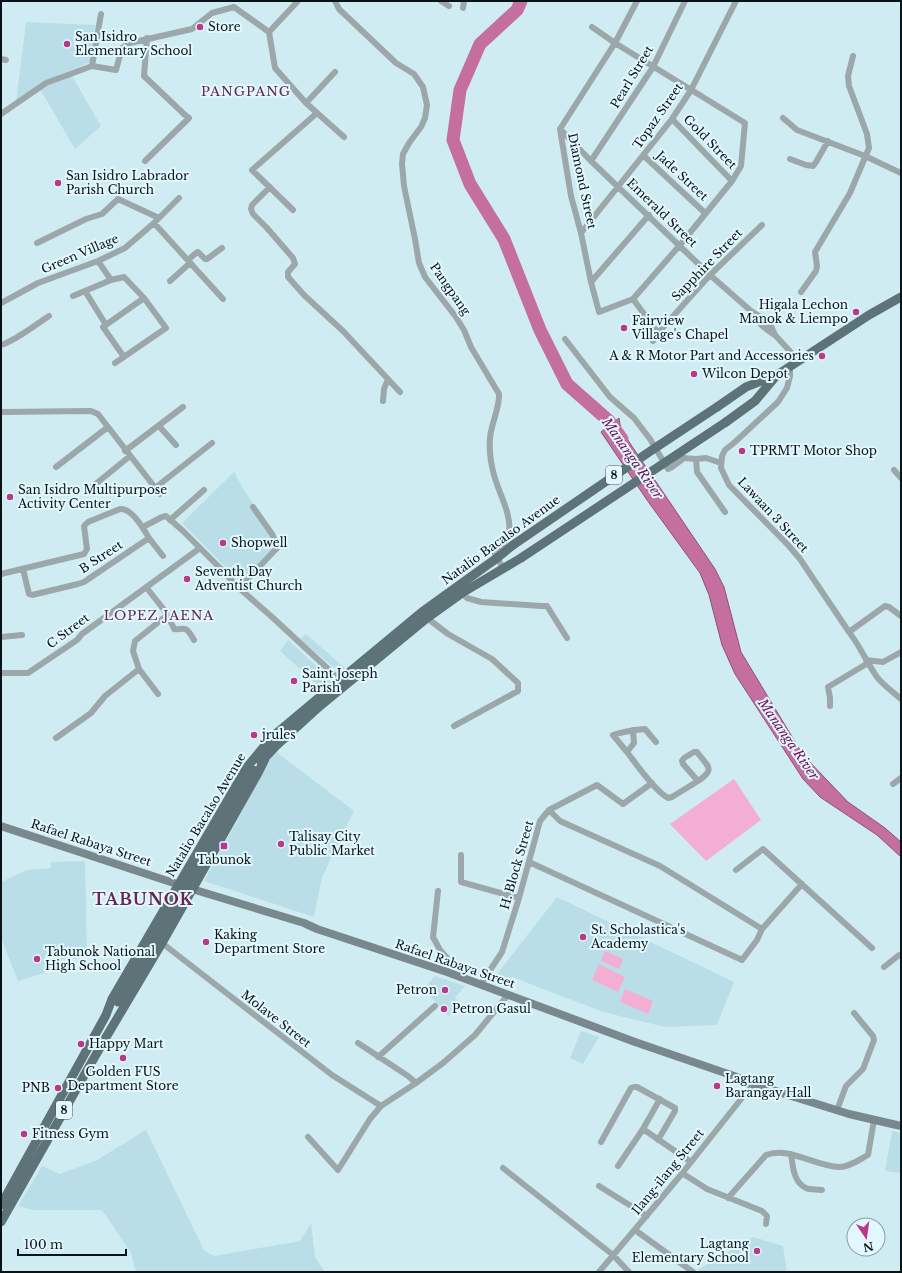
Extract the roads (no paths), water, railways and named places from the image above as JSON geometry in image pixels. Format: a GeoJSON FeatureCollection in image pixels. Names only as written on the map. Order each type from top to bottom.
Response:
{"type":"FeatureCollection","features":[{"type":"Feature","properties":{"kind":"main road","name":"Natalio Bacalso Avenue"},"geometry":{"type":"LineString","coordinates":[[106,1015],[118,1002],[272,737],[422,612],[513,545],[746,387],[776,375],[901,297]]}},
{"type":"Feature","properties":{"kind":"main road","name":"Natalio Bacalso Avenue"},"geometry":{"type":"LineString","coordinates":[[1,1205],[106,1015],[112,999],[247,766],[276,746],[320,706],[427,618],[462,593],[521,558],[726,422],[755,401],[776,375]]}},
{"type":"Feature","properties":{"kind":"main road","name":"Natalio Bacalso Avenue"},"geometry":{"type":"LineString","coordinates":[[1,1222],[115,1021],[162,943],[258,772],[262,756]]}},
{"type":"Feature","properties":{"kind":"main road","name":"Rafael Rabaya Street"},"geometry":{"type":"LineString","coordinates":[[1,826],[177,885],[304,923],[317,929],[447,972],[753,1084],[837,1110],[901,1126]]}},
{"type":"Feature","properties":{"kind":"main road","name":"Natalio Bacalso Avenue"},"geometry":{"type":"LineString","coordinates":[[115,1021],[118,1002]]}},
{"type":"Feature","properties":{"kind":"street"},"geometry":{"type":"LineString","coordinates":[[269,32],[298,1]]}},
{"type":"Feature","properties":{"kind":"street","name":"Pangpang"},"geometry":{"type":"LineString","coordinates":[[335,1],[339,9],[396,63],[414,74],[423,87],[427,102],[427,110],[421,127],[403,154],[402,164],[404,186],[419,262],[425,277],[456,317],[464,330],[471,347],[499,394],[500,399],[493,422],[490,439],[494,475],[508,516],[509,530],[508,538],[495,553],[496,558]]}},
{"type":"Feature","properties":{"kind":"street"},"geometry":{"type":"LineString","coordinates":[[441,1],[449,6]]}},
{"type":"Feature","properties":{"kind":"street"},"geometry":{"type":"LineString","coordinates":[[463,8],[464,1]]}},
{"type":"Feature","properties":{"kind":"street","name":"Diamond Street"},"geometry":{"type":"LineString","coordinates":[[633,300],[599,312],[571,196],[560,129],[615,43],[637,1]]}},
{"type":"Feature","properties":{"kind":"street","name":"Pearl Street"},"geometry":{"type":"LineString","coordinates":[[591,161],[653,67],[685,1]]}},
{"type":"Feature","properties":{"kind":"street","name":"Topaz Street"},"geometry":{"type":"LineString","coordinates":[[581,233],[672,119],[690,90],[736,1]]}},
{"type":"Feature","properties":{"kind":"street"},"geometry":{"type":"LineString","coordinates":[[1,114],[46,83],[92,66],[116,70],[122,48],[130,43],[192,29],[212,13],[235,4],[269,32],[275,68],[306,103],[344,137]]}},
{"type":"Feature","properties":{"kind":"street"},"geometry":{"type":"LineString","coordinates":[[92,66],[101,14]]}},
{"type":"Feature","properties":{"kind":"street"},"geometry":{"type":"LineString","coordinates":[[592,27],[653,67],[745,123],[741,166],[732,181],[633,300],[658,332]]}},
{"type":"Feature","properties":{"kind":"street"},"geometry":{"type":"LineString","coordinates":[[145,162],[189,118],[144,76],[147,38]]}},
{"type":"Feature","properties":{"kind":"street"},"geometry":{"type":"LineString","coordinates":[[801,292],[816,272],[817,266],[815,252],[850,192],[869,145],[867,134],[849,86],[848,78],[853,56]]}},
{"type":"Feature","properties":{"kind":"street"},"geometry":{"type":"LineString","coordinates":[[306,103],[335,72]]}},
{"type":"Feature","properties":{"kind":"street"},"geometry":{"type":"LineString","coordinates":[[293,210],[252,170],[317,113]]}},
{"type":"Feature","properties":{"kind":"street"},"geometry":{"type":"LineString","coordinates":[[783,118],[795,129],[865,156],[901,173]]}},
{"type":"Feature","properties":{"kind":"street","name":"Gold Street"},"geometry":{"type":"LineString","coordinates":[[672,119],[732,181]]}},
{"type":"Feature","properties":{"kind":"street","name":"Emerald Street"},"geometry":{"type":"LineString","coordinates":[[560,129],[591,161],[710,275],[751,311],[762,327],[775,335],[798,360]]}},
{"type":"Feature","properties":{"kind":"street"},"geometry":{"type":"LineString","coordinates":[[790,159],[806,166],[813,166],[828,141]]}},
{"type":"Feature","properties":{"kind":"street","name":"Jade Street"},"geometry":{"type":"LineString","coordinates":[[644,156],[705,213]]}},
{"type":"Feature","properties":{"kind":"street"},"geometry":{"type":"LineString","coordinates":[[270,187],[252,205],[250,209],[293,258],[295,264],[288,272],[288,277],[304,295],[343,331],[400,392]]}},
{"type":"Feature","properties":{"kind":"street","name":"Green Village"},"geometry":{"type":"LineString","coordinates":[[1,303],[38,283],[98,261],[125,248],[154,223],[179,198]]}},
{"type":"Feature","properties":{"kind":"street"},"geometry":{"type":"LineString","coordinates":[[37,243],[86,219],[102,214],[118,200],[159,218]]}},
{"type":"Feature","properties":{"kind":"street"},"geometry":{"type":"LineString","coordinates":[[591,282],[649,215]]}},
{"type":"Feature","properties":{"kind":"street"},"geometry":{"type":"LineString","coordinates":[[154,223],[223,299]]}},
{"type":"Feature","properties":{"kind":"street","name":"Sapphire Street"},"geometry":{"type":"LineString","coordinates":[[653,341],[658,332],[710,275],[762,225]]}},
{"type":"Feature","properties":{"kind":"street"},"geometry":{"type":"LineString","coordinates":[[170,281],[196,253],[198,252],[205,260],[222,248]]}},
{"type":"Feature","properties":{"kind":"street"},"geometry":{"type":"LineString","coordinates":[[98,261],[111,280]]}},
{"type":"Feature","properties":{"kind":"street"},"geometry":{"type":"LineString","coordinates":[[73,296],[111,280],[124,277],[144,298],[166,328],[115,363]]}},
{"type":"Feature","properties":{"kind":"street"},"geometry":{"type":"LineString","coordinates":[[85,291],[106,325]]}},
{"type":"Feature","properties":{"kind":"street"},"geometry":{"type":"LineString","coordinates":[[124,357],[103,327],[144,298]]}},
{"type":"Feature","properties":{"kind":"street"},"geometry":{"type":"LineString","coordinates":[[1,345],[49,316]]}},
{"type":"Feature","properties":{"kind":"street"},"geometry":{"type":"LineString","coordinates":[[565,339],[610,398],[634,418],[650,439],[668,468],[672,467],[684,458],[706,458],[721,463],[725,450],[778,402],[788,388],[790,366]]}},
{"type":"Feature","properties":{"kind":"street"},"geometry":{"type":"LineString","coordinates":[[383,401],[384,389],[388,379]]}},
{"type":"Feature","properties":{"kind":"street"},"geometry":{"type":"LineString","coordinates":[[92,486],[159,426],[183,407]]}},
{"type":"Feature","properties":{"kind":"street"},"geometry":{"type":"LineString","coordinates":[[1,412],[91,411],[98,414],[160,494]]}},
{"type":"Feature","properties":{"kind":"street"},"geometry":{"type":"LineString","coordinates":[[159,426],[176,445]]}},
{"type":"Feature","properties":{"kind":"street"},"geometry":{"type":"LineString","coordinates":[[56,467],[108,427]]}},
{"type":"Feature","properties":{"kind":"street"},"geometry":{"type":"LineString","coordinates":[[155,488],[212,443]]}},
{"type":"Feature","properties":{"kind":"street"},"geometry":{"type":"LineString","coordinates":[[696,459],[697,472],[725,512]]}},
{"type":"Feature","properties":{"kind":"street","name":"Lawaan 3 Street"},"geometry":{"type":"LineString","coordinates":[[721,463],[721,468],[729,485],[800,559],[856,641],[879,679],[901,699]]}},
{"type":"Feature","properties":{"kind":"street"},"geometry":{"type":"LineString","coordinates":[[894,470],[901,478]]}},
{"type":"Feature","properties":{"kind":"street"},"geometry":{"type":"LineString","coordinates":[[170,520],[204,490]]}},
{"type":"Feature","properties":{"kind":"street"},"geometry":{"type":"LineString","coordinates":[[239,588],[278,547],[272,534],[253,507]]}},
{"type":"Feature","properties":{"kind":"street"},"geometry":{"type":"LineString","coordinates":[[1,574],[84,554],[87,549],[84,526],[88,522],[120,509],[129,511],[163,556]]}},
{"type":"Feature","properties":{"kind":"street"},"geometry":{"type":"LineString","coordinates":[[142,527],[166,516],[239,588],[340,680]]}},
{"type":"Feature","properties":{"kind":"street","name":"B Street"},"geometry":{"type":"LineString","coordinates":[[23,569],[29,594],[32,595],[78,584],[150,538]]}},
{"type":"Feature","properties":{"kind":"street","name":"C Street"},"geometry":{"type":"LineString","coordinates":[[1,673],[28,673],[77,640],[82,634],[200,548]]}},
{"type":"Feature","properties":{"kind":"street"},"geometry":{"type":"LineString","coordinates":[[496,558],[503,568]]}},
{"type":"Feature","properties":{"kind":"street"},"geometry":{"type":"LineString","coordinates":[[146,587],[165,611],[166,616],[170,620],[174,629],[187,630],[194,640]]}},
{"type":"Feature","properties":{"kind":"street"},"geometry":{"type":"LineString","coordinates":[[462,593],[467,598],[481,602],[547,606],[567,638]]}},
{"type":"Feature","properties":{"kind":"street"},"geometry":{"type":"LineString","coordinates":[[849,632],[885,606],[901,616]]}},
{"type":"Feature","properties":{"kind":"street"},"geometry":{"type":"LineString","coordinates":[[158,694],[139,669],[133,650],[134,643],[166,616]]}},
{"type":"Feature","properties":{"kind":"street"},"geometry":{"type":"LineString","coordinates":[[427,618],[448,634],[492,659],[518,684],[518,691],[454,726]]}},
{"type":"Feature","properties":{"kind":"street"},"geometry":{"type":"LineString","coordinates":[[1,637],[22,635]]}},
{"type":"Feature","properties":{"kind":"street"},"geometry":{"type":"LineString","coordinates":[[830,706],[828,687],[867,661],[883,662],[901,652]]}},
{"type":"Feature","properties":{"kind":"street"},"geometry":{"type":"LineString","coordinates":[[56,738],[91,714],[114,687],[139,669]]}},
{"type":"Feature","properties":{"kind":"street"},"geometry":{"type":"LineString","coordinates":[[656,742],[645,729],[622,732],[613,736],[652,783],[668,798],[672,797],[698,781],[708,774],[708,767],[697,752],[694,752],[684,758],[682,762],[698,781]]}},
{"type":"Feature","properties":{"kind":"street"},"geometry":{"type":"LineString","coordinates":[[627,752],[634,743],[633,730]]}},
{"type":"Feature","properties":{"kind":"street"},"geometry":{"type":"LineString","coordinates":[[893,784],[901,778]]}},
{"type":"Feature","properties":{"kind":"street","name":"H. Block Street"},"geometry":{"type":"LineString","coordinates":[[481,984],[502,952],[519,898],[540,821],[549,810],[597,785],[623,804],[652,783]]}},
{"type":"Feature","properties":{"kind":"street"},"geometry":{"type":"LineString","coordinates":[[549,810],[560,821],[660,866],[762,929]]}},
{"type":"Feature","properties":{"kind":"street"},"geometry":{"type":"LineString","coordinates":[[736,870],[763,849],[872,948]]}},
{"type":"Feature","properties":{"kind":"street"},"geometry":{"type":"LineString","coordinates":[[461,855],[461,882],[519,898]]}},
{"type":"Feature","properties":{"kind":"street"},"geometry":{"type":"LineString","coordinates":[[529,862],[742,960],[758,940],[762,929],[802,884]]}},
{"type":"Feature","properties":{"kind":"street"},"geometry":{"type":"LineString","coordinates":[[438,891],[433,937],[440,950],[449,960],[447,972]]}},
{"type":"Feature","properties":{"kind":"street","name":"Molave Street"},"geometry":{"type":"LineString","coordinates":[[162,943],[187,964],[332,1075],[381,1106]]}},
{"type":"Feature","properties":{"kind":"street"},"geometry":{"type":"LineString","coordinates":[[884,967],[900,955],[901,956]]}},
{"type":"Feature","properties":{"kind":"street"},"geometry":{"type":"LineString","coordinates":[[308,1137],[338,1170],[370,1119],[381,1106],[443,1063],[475,1034],[508,995]]}},
{"type":"Feature","properties":{"kind":"street"},"geometry":{"type":"LineString","coordinates":[[378,1057],[435,1006]]}},
{"type":"Feature","properties":{"kind":"street"},"geometry":{"type":"LineString","coordinates":[[837,1110],[846,1086],[862,1068],[874,1040],[873,1036],[854,1012]]}},
{"type":"Feature","properties":{"kind":"street"},"geometry":{"type":"LineString","coordinates":[[358,1043],[408,1076],[416,1083]]}},
{"type":"Feature","properties":{"kind":"street","name":"Ilang-ilang Street"},"geometry":{"type":"LineString","coordinates":[[599,1272],[647,1216],[753,1084]]}},
{"type":"Feature","properties":{"kind":"street"},"geometry":{"type":"LineString","coordinates":[[601,1142],[631,1088],[634,1087],[637,1087],[675,1108],[675,1111],[658,1140]]}},
{"type":"Feature","properties":{"kind":"street"},"geometry":{"type":"LineString","coordinates":[[618,1166],[643,1129],[660,1099]]}},
{"type":"Feature","properties":{"kind":"street"},"geometry":{"type":"LineString","coordinates":[[728,1198],[766,1155],[778,1152],[791,1154],[816,1162],[840,1167],[855,1163],[868,1155],[874,1120]]}},
{"type":"Feature","properties":{"kind":"street"},"geometry":{"type":"LineString","coordinates":[[643,1129],[691,1162]]}},
{"type":"Feature","properties":{"kind":"street"},"geometry":{"type":"LineString","coordinates":[[791,1154],[794,1174],[800,1183],[806,1188],[822,1190]]}},
{"type":"Feature","properties":{"kind":"street"},"geometry":{"type":"LineString","coordinates":[[503,1168],[613,1255],[629,1272]]}},
{"type":"Feature","properties":{"kind":"street"},"geometry":{"type":"LineString","coordinates":[[682,1173],[707,1189],[762,1211],[767,1216],[766,1224]]}},
{"type":"Feature","properties":{"kind":"street"},"geometry":{"type":"LineString","coordinates":[[599,1186],[647,1216]]}},
{"type":"Feature","properties":{"kind":"street"},"geometry":{"type":"LineString","coordinates":[[635,1230],[693,1272]]}},
{"type":"Feature","properties":{"kind":"water"},"geometry":{"type":"Polygon","coordinates":[[[619,418],[621,430],[715,569],[724,587],[741,652],[803,755],[848,802],[885,828],[901,842],[901,857],[877,835],[820,797],[803,779],[735,674],[722,645],[709,595],[700,573],[647,500],[601,432],[619,418]]]}},
{"type":"Feature","properties":{"kind":"waterway","name":"Mananga River"},"geometry":{"type":"LineString","coordinates":[[521,1],[517,10],[480,44],[460,90],[453,140],[470,184],[504,239],[540,330],[567,384],[609,421],[622,439]]}},
{"type":"Feature","properties":{"kind":"place","name":"Store"},"geometry":{"type":"Point","coordinates":[200,27]}},
{"type":"Feature","properties":{"kind":"place","name":"San Isidro Elementary School"},"geometry":{"type":"Point","coordinates":[67,44]}},
{"type":"Feature","properties":{"kind":"place","name":"San Isidro Labrador Parish Church"},"geometry":{"type":"Point","coordinates":[58,183]}},
{"type":"Feature","properties":{"kind":"place","name":"Higala Lechon Manok & Liempo"},"geometry":{"type":"Point","coordinates":[856,312]}},
{"type":"Feature","properties":{"kind":"place","name":"Fairview Village's Chapel"},"geometry":{"type":"Point","coordinates":[624,328]}},
{"type":"Feature","properties":{"kind":"place","name":"A & R Motor Part and Accessories"},"geometry":{"type":"Point","coordinates":[822,356]}},
{"type":"Feature","properties":{"kind":"place","name":"Wilcon Depot"},"geometry":{"type":"Point","coordinates":[694,374]}},
{"type":"Feature","properties":{"kind":"place","name":"TPRMT Motor Shop"},"geometry":{"type":"Point","coordinates":[742,451]}},
{"type":"Feature","properties":{"kind":"place","name":"San Isidro Multipurpose Activity Center"},"geometry":{"type":"Point","coordinates":[10,497]}},
{"type":"Feature","properties":{"kind":"place","name":"Shopwell"},"geometry":{"type":"Point","coordinates":[223,543]}},
{"type":"Feature","properties":{"kind":"place","name":"Seventh Day Adventist Church"},"geometry":{"type":"Point","coordinates":[187,579]}},
{"type":"Feature","properties":{"kind":"place","name":"Saint Joseph Parish"},"geometry":{"type":"Point","coordinates":[294,681]}},
{"type":"Feature","properties":{"kind":"place","name":"jrules"},"geometry":{"type":"Point","coordinates":[254,735]}},
{"type":"Feature","properties":{"kind":"place","name":"Talisay City Public Market"},"geometry":{"type":"Point","coordinates":[281,844]}},
{"type":"Feature","properties":{"kind":"place","name":"Tabunok"},"geometry":{"type":"Point","coordinates":[224,846]}},
{"type":"Feature","properties":{"kind":"place","name":"St. Scholastica's Academy"},"geometry":{"type":"Point","coordinates":[583,937]}},
{"type":"Feature","properties":{"kind":"place","name":"Kaking Department Store"},"geometry":{"type":"Point","coordinates":[206,942]}},
{"type":"Feature","properties":{"kind":"place","name":"Tabunok National High School"},"geometry":{"type":"Point","coordinates":[37,959]}},
{"type":"Feature","properties":{"kind":"place","name":"Petron"},"geometry":{"type":"Point","coordinates":[445,990]}},
{"type":"Feature","properties":{"kind":"place","name":"Petron Gasul"},"geometry":{"type":"Point","coordinates":[444,1009]}},
{"type":"Feature","properties":{"kind":"place","name":"Happy Mart"},"geometry":{"type":"Point","coordinates":[81,1044]}},
{"type":"Feature","properties":{"kind":"place","name":"Golden FUS Department Store"},"geometry":{"type":"Point","coordinates":[123,1058]}},
{"type":"Feature","properties":{"kind":"place","name":"Lagtang Barangay Hall"},"geometry":{"type":"Point","coordinates":[717,1086]}},
{"type":"Feature","properties":{"kind":"place","name":"PNB"},"geometry":{"type":"Point","coordinates":[58,1088]}},
{"type":"Feature","properties":{"kind":"place","name":"Fitness Gym"},"geometry":{"type":"Point","coordinates":[24,1134]}},
{"type":"Feature","properties":{"kind":"place","name":"Lagtang Elementary School"},"geometry":{"type":"Point","coordinates":[757,1251]}},
{"type":"Feature","properties":{"kind":"district","name":"PANGPANG"},"geometry":{"type":"Point","coordinates":[246,91]}},
{"type":"Feature","properties":{"kind":"district","name":"LOPEZ JAENA"},"geometry":{"type":"Point","coordinates":[159,615]}},
{"type":"Feature","properties":{"kind":"district","name":"TABUNOK"},"geometry":{"type":"Point","coordinates":[143,899]}}]}
